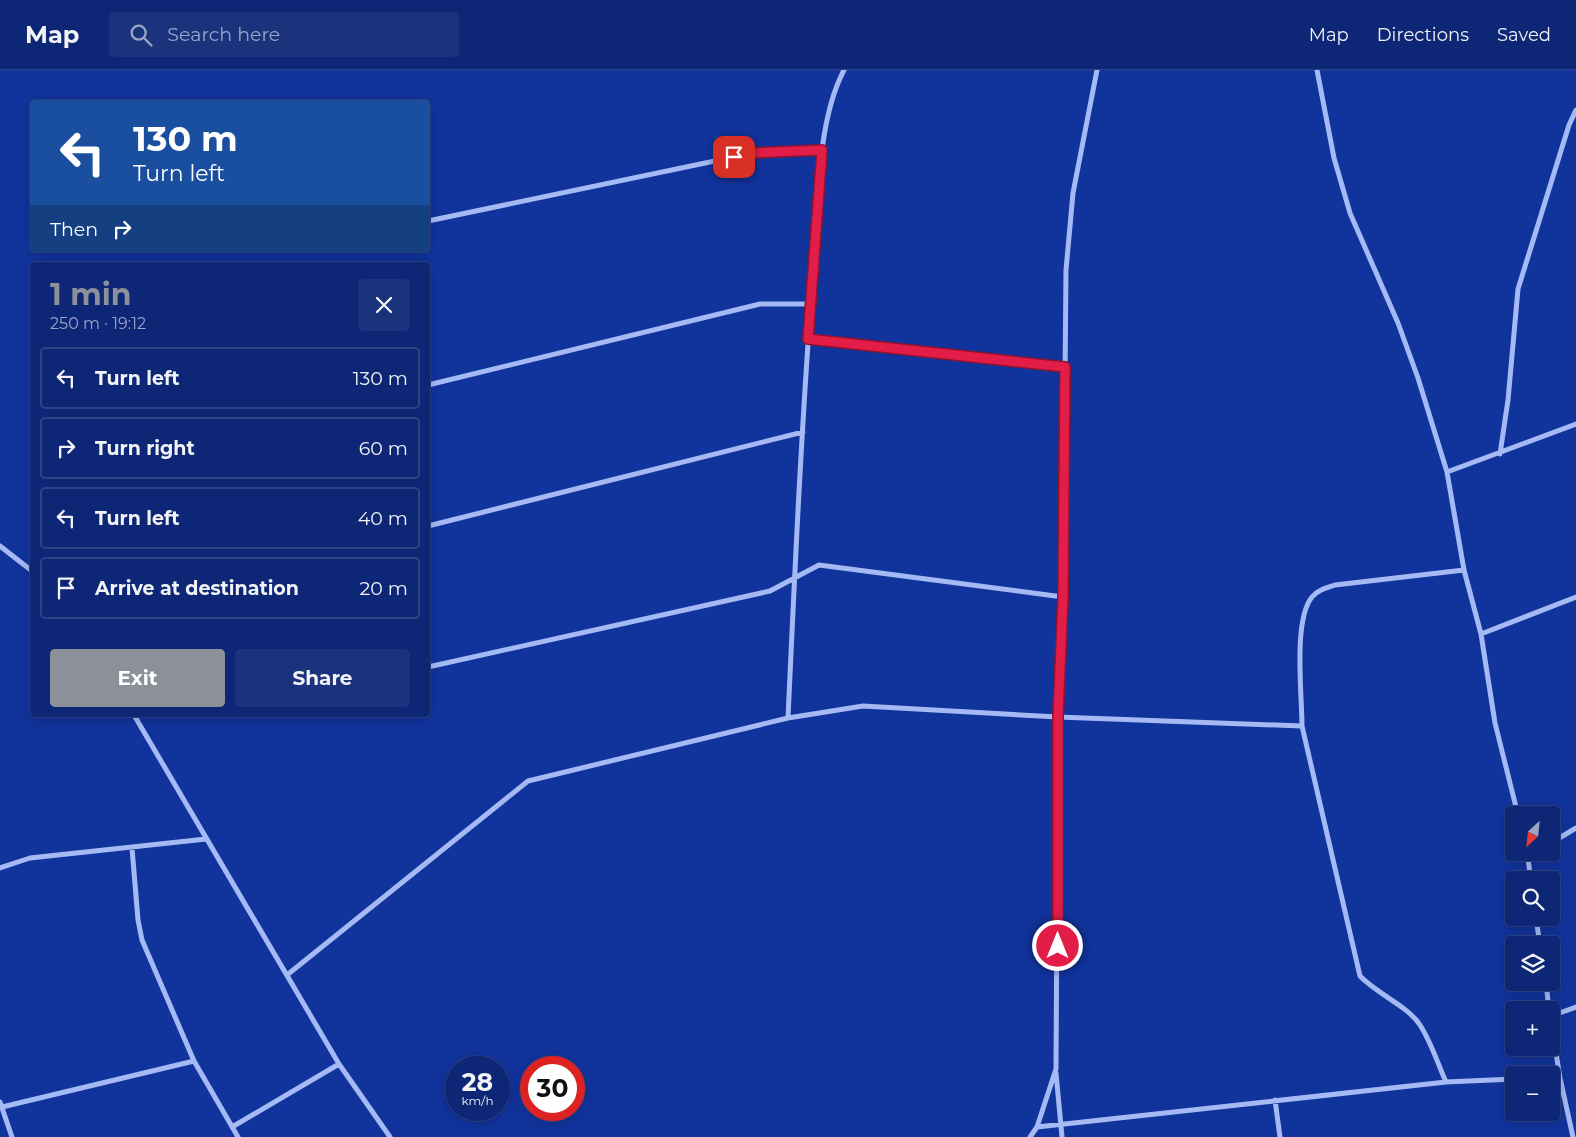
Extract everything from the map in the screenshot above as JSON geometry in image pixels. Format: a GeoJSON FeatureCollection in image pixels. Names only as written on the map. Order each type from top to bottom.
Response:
{"type":"FeatureCollection","features":[{"type":"Feature","properties":{"kind":"street"},"geometry":{"type":"LineString","coordinates":[[788,718],[810,304],[822,150],[835,88],[844,70]]}},
{"type":"Feature","properties":{"kind":"street"},"geometry":{"type":"LineString","coordinates":[[1062,1137],[1056,1068],[1058,717],[1063,597],[1066,270],[1073,193],[1096,70]]}},
{"type":"Feature","properties":{"kind":"street"},"geometry":{"type":"LineString","coordinates":[[1317,70],[1334,158],[1350,213],[1398,323],[1418,378],[1447,472],[1464,570],[1482,634],[1495,722],[1516,806]]}},
{"type":"Feature","properties":{"kind":"street"},"geometry":{"type":"LineString","coordinates":[[1500,454],[1508,400],[1518,289],[1569,125],[1576,110]]}},
{"type":"Feature","properties":{"kind":"street"},"geometry":{"type":"LineString","coordinates":[[430,221],[753,153],[822,150]]}},
{"type":"Feature","properties":{"kind":"street"},"geometry":{"type":"LineString","coordinates":[[430,385],[760,304],[810,304]]}},
{"type":"Feature","properties":{"kind":"street"},"geometry":{"type":"LineString","coordinates":[[808,339],[1065,367]]}},
{"type":"Feature","properties":{"kind":"street"},"geometry":{"type":"LineString","coordinates":[[1447,472],[1500,454],[1576,424]]}},
{"type":"Feature","properties":{"kind":"street"},"geometry":{"type":"LineString","coordinates":[[430,525],[803,432]]}},
{"type":"Feature","properties":{"kind":"street"},"geometry":{"type":"LineString","coordinates":[[0,546],[30,569]]}},
{"type":"Feature","properties":{"kind":"street"},"geometry":{"type":"LineString","coordinates":[[430,667],[770,591],[819,565],[1063,597]]}},
{"type":"Feature","properties":{"kind":"street"},"geometry":{"type":"LineString","coordinates":[[1446,1082],[1420,1024],[1372,988],[1360,976],[1302,726],[1300,628],[1305,611],[1312,598],[1321,590],[1335,585],[1464,570]]}},
{"type":"Feature","properties":{"kind":"street"},"geometry":{"type":"LineString","coordinates":[[1482,634],[1576,597]]}},
{"type":"Feature","properties":{"kind":"street"},"geometry":{"type":"LineString","coordinates":[[287,975],[528,781],[788,718],[863,706],[1058,717],[1302,726]]}},
{"type":"Feature","properties":{"kind":"street"},"geometry":{"type":"LineString","coordinates":[[135,717],[339,1064],[390,1137]]}},
{"type":"Feature","properties":{"kind":"street"},"geometry":{"type":"LineString","coordinates":[[1560,838],[1576,828]]}},
{"type":"Feature","properties":{"kind":"street"},"geometry":{"type":"LineString","coordinates":[[0,868],[30,858],[206,839]]}},
{"type":"Feature","properties":{"kind":"street"},"geometry":{"type":"LineString","coordinates":[[132,848],[138,920],[142,940],[194,1061],[238,1137]]}},
{"type":"Feature","properties":{"kind":"street"},"geometry":{"type":"LineString","coordinates":[[1560,1013],[1576,1007]]}},
{"type":"Feature","properties":{"kind":"street"},"geometry":{"type":"LineString","coordinates":[[12,1137],[1,1104],[194,1061]]}},
{"type":"Feature","properties":{"kind":"street"},"geometry":{"type":"LineString","coordinates":[[232,1127],[339,1064]]}},
{"type":"Feature","properties":{"kind":"street"},"geometry":{"type":"LineString","coordinates":[[1030,1137],[1037,1127],[1056,1068]]}},
{"type":"Feature","properties":{"kind":"street"},"geometry":{"type":"LineString","coordinates":[[1560,1078],[1574,1135]]}},
{"type":"Feature","properties":{"kind":"street"},"geometry":{"type":"LineString","coordinates":[[1037,1127],[1446,1082],[1505,1079]]}},
{"type":"Feature","properties":{"kind":"street"},"geometry":{"type":"LineString","coordinates":[[1275,1100],[1280,1137]]}},
{"type":"Feature","properties":{"kind":"route"},"geometry":{"type":"LineString","coordinates":[[734,157],[753,153],[822,150],[808,339],[1065,367],[1063,597],[1058,717],[1058,946]]}}]}
